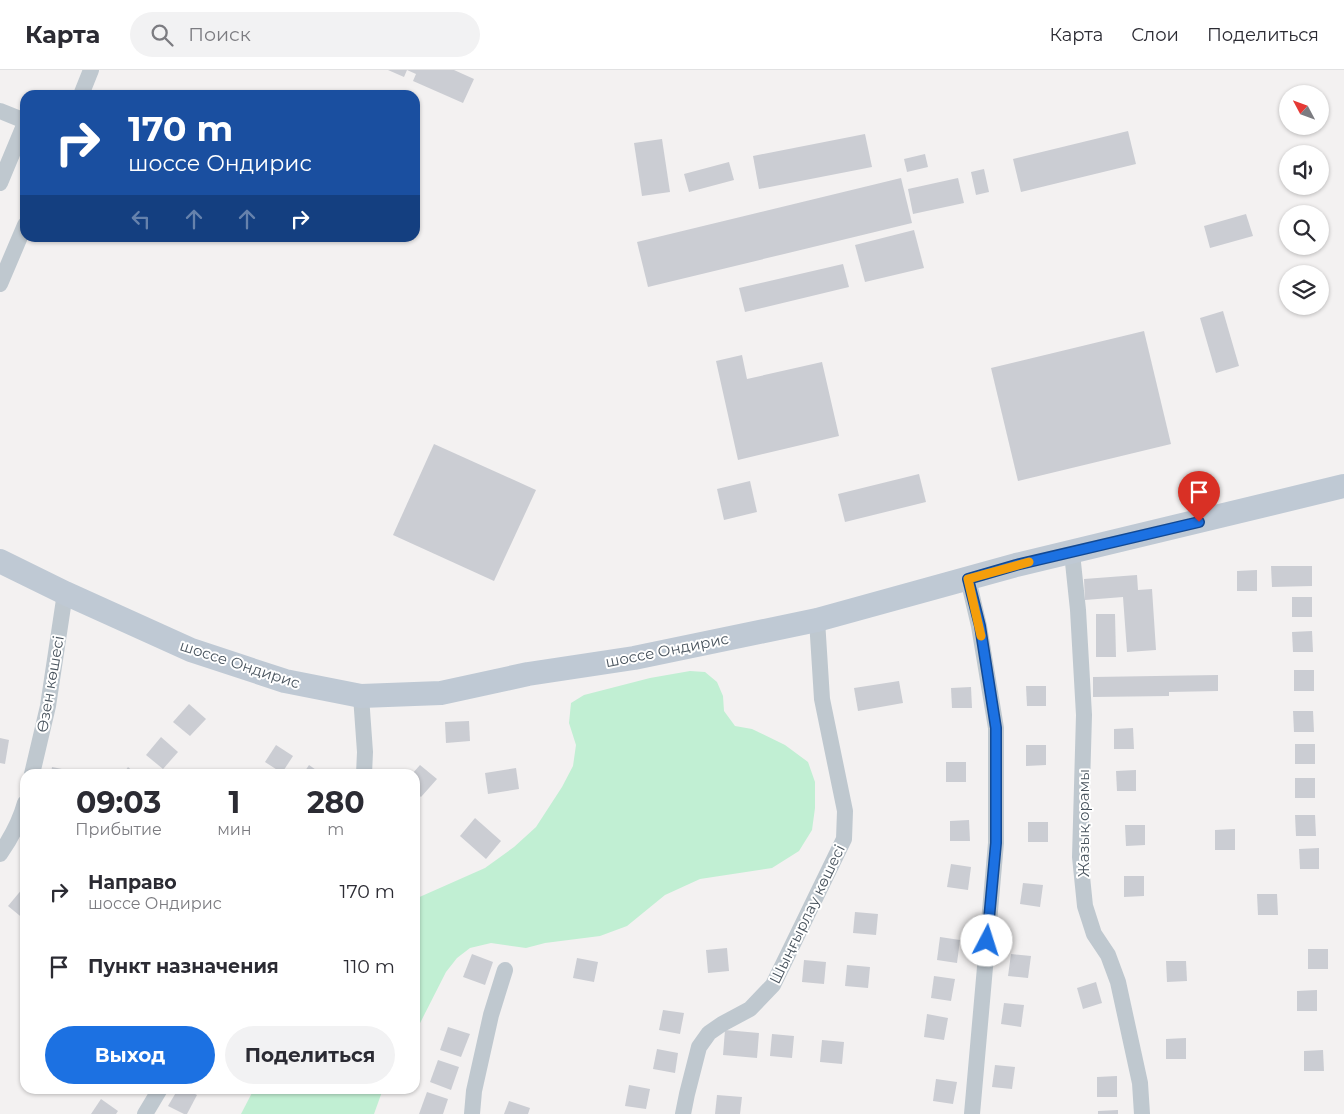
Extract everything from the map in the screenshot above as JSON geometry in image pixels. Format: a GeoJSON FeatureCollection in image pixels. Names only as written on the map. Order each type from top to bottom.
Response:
{"type":"FeatureCollection","features":[{"type":"Feature","properties":{"kind":"main road","name":"шоссе Ондирис"},"geometry":{"type":"LineString","coordinates":[[0,560],[65,593],[191,650],[285,681],[361,696],[441,692],[528,674],[634,658],[817,620],[1016,565],[1344,486]]}},
{"type":"Feature","properties":{"kind":"street"},"geometry":{"type":"LineString","coordinates":[[82,90],[91,70]]}},
{"type":"Feature","properties":{"kind":"street"},"geometry":{"type":"LineString","coordinates":[[0,111],[20,120]]}},
{"type":"Feature","properties":{"kind":"street"},"geometry":{"type":"LineString","coordinates":[[0,183],[20,134]]}},
{"type":"Feature","properties":{"kind":"street"},"geometry":{"type":"LineString","coordinates":[[0,284],[20,237]]}},
{"type":"Feature","properties":{"kind":"street","name":"Жазық орамы"},"geometry":{"type":"LineString","coordinates":[[1072,553],[1078,610],[1084,715],[1080,858],[1085,906],[1094,934],[1108,955],[1118,982],[1140,1083],[1142,1114]]}},
{"type":"Feature","properties":{"kind":"street"},"geometry":{"type":"LineString","coordinates":[[968,579],[980,626],[996,728],[996,843],[972,1114]]}},
{"type":"Feature","properties":{"kind":"street","name":"Өзен көшесі"},"geometry":{"type":"LineString","coordinates":[[33,769],[48,706],[65,593]]}},
{"type":"Feature","properties":{"kind":"street","name":"Шыңғырлау көшесі"},"geometry":{"type":"LineString","coordinates":[[683,1114],[699,1047],[709,1034],[722,1024],[750,1009],[773,985],[844,838],[845,811],[822,699],[817,620]]}},
{"type":"Feature","properties":{"kind":"street"},"geometry":{"type":"LineString","coordinates":[[361,696],[364,769]]}},
{"type":"Feature","properties":{"kind":"street"},"geometry":{"type":"LineString","coordinates":[[0,854],[9,842],[20,819]]}},
{"type":"Feature","properties":{"kind":"street"},"geometry":{"type":"LineString","coordinates":[[472,1114],[474,1091],[491,1015],[505,970]]}},
{"type":"Feature","properties":{"kind":"street"},"geometry":{"type":"LineString","coordinates":[[145,1114],[157,1094]]}},
{"type":"Feature","properties":{"kind":"green space"},"geometry":{"type":"Polygon","coordinates":[[[690,671],[705,672],[717,682],[723,696],[724,711],[735,726],[752,729],[785,745],[808,762],[815,782],[815,808],[812,830],[799,851],[772,868],[700,879],[665,895],[627,926],[600,936],[545,943],[526,948],[491,943],[470,948],[457,958],[446,972],[420,1023],[420,897],[485,868],[514,847],[536,827],[573,766],[576,745],[569,723],[571,703],[584,695],[650,678],[690,671]]]}},
{"type":"Feature","properties":{"kind":"green space"},"geometry":{"type":"Polygon","coordinates":[[[251,1094],[381,1094],[374,1114],[241,1114],[251,1094]]]}},
{"type":"Feature","properties":{"kind":"building"},"geometry":{"type":"Polygon","coordinates":[[[388,70],[407,70],[404,77],[388,70]]]}},
{"type":"Feature","properties":{"kind":"building"},"geometry":{"type":"Polygon","coordinates":[[[407,70],[454,70],[474,79],[463,103],[413,81],[416,74],[407,70]]]}},
{"type":"Feature","properties":{"kind":"building"},"geometry":{"type":"Polygon","coordinates":[[[1128,131],[1136,164],[1021,192],[1013,159],[1128,131]]]}},
{"type":"Feature","properties":{"kind":"building"},"geometry":{"type":"Polygon","coordinates":[[[865,134],[872,167],[759,189],[753,156],[865,134]]]}},
{"type":"Feature","properties":{"kind":"building"},"geometry":{"type":"Polygon","coordinates":[[[662,139],[670,192],[642,196],[634,143],[662,139]]]}},
{"type":"Feature","properties":{"kind":"building"},"geometry":{"type":"Polygon","coordinates":[[[925,154],[928,167],[907,172],[904,159],[925,154]]]}},
{"type":"Feature","properties":{"kind":"building"},"geometry":{"type":"Polygon","coordinates":[[[729,162],[734,180],[689,192],[684,174],[729,162]]]}},
{"type":"Feature","properties":{"kind":"building"},"geometry":{"type":"Polygon","coordinates":[[[984,169],[989,192],[976,195],[971,172],[984,169]]]}},
{"type":"Feature","properties":{"kind":"building"},"geometry":{"type":"Polygon","coordinates":[[[901,178],[912,223],[648,287],[637,242],[901,178]]]}},
{"type":"Feature","properties":{"kind":"building"},"geometry":{"type":"Polygon","coordinates":[[[958,178],[964,203],[913,214],[908,189],[958,178]]]}},
{"type":"Feature","properties":{"kind":"building"},"geometry":{"type":"Polygon","coordinates":[[[1246,214],[1253,236],[1210,248],[1204,226],[1246,214]]]}},
{"type":"Feature","properties":{"kind":"building"},"geometry":{"type":"Polygon","coordinates":[[[914,230],[924,268],[865,282],[855,245],[914,230]]]}},
{"type":"Feature","properties":{"kind":"building"},"geometry":{"type":"Polygon","coordinates":[[[843,264],[849,287],[745,312],[739,288],[843,264]]]}},
{"type":"Feature","properties":{"kind":"building"},"geometry":{"type":"Polygon","coordinates":[[[1223,311],[1239,366],[1216,373],[1200,318],[1223,311]]]}},
{"type":"Feature","properties":{"kind":"building"},"geometry":{"type":"Polygon","coordinates":[[[1144,331],[1171,444],[1018,481],[991,368],[1144,331]]]}},
{"type":"Feature","properties":{"kind":"building"},"geometry":{"type":"Polygon","coordinates":[[[742,355],[747,379],[822,362],[839,436],[738,460],[716,361],[742,355]]]}},
{"type":"Feature","properties":{"kind":"building"},"geometry":{"type":"Polygon","coordinates":[[[434,444],[536,490],[494,581],[393,535],[434,444]]]}},
{"type":"Feature","properties":{"kind":"building"},"geometry":{"type":"Polygon","coordinates":[[[919,474],[926,502],[845,522],[838,494],[919,474]]]}},
{"type":"Feature","properties":{"kind":"building"},"geometry":{"type":"Polygon","coordinates":[[[750,481],[757,512],[724,520],[717,489],[750,481]]]}},
{"type":"Feature","properties":{"kind":"building"},"geometry":{"type":"Polygon","coordinates":[[[1271,566],[1312,566],[1312,586],[1272,587],[1271,566]]]}},
{"type":"Feature","properties":{"kind":"building"},"geometry":{"type":"Polygon","coordinates":[[[1257,570],[1257,591],[1237,591],[1237,571],[1257,570]]]}},
{"type":"Feature","properties":{"kind":"building"},"geometry":{"type":"Polygon","coordinates":[[[1137,575],[1138,590],[1152,589],[1156,650],[1127,652],[1123,597],[1085,600],[1084,579],[1137,575]]]}},
{"type":"Feature","properties":{"kind":"building"},"geometry":{"type":"Polygon","coordinates":[[[1292,597],[1312,597],[1312,617],[1292,617],[1292,597]]]}},
{"type":"Feature","properties":{"kind":"building"},"geometry":{"type":"Polygon","coordinates":[[[1096,614],[1115,614],[1116,657],[1096,657],[1096,614]]]}},
{"type":"Feature","properties":{"kind":"building"},"geometry":{"type":"Polygon","coordinates":[[[1312,631],[1313,652],[1293,652],[1292,632],[1312,631]]]}},
{"type":"Feature","properties":{"kind":"building"},"geometry":{"type":"Polygon","coordinates":[[[1294,670],[1314,670],[1314,691],[1294,691],[1294,670]]]}},
{"type":"Feature","properties":{"kind":"building"},"geometry":{"type":"Polygon","coordinates":[[[1218,675],[1218,691],[1169,692],[1169,696],[1093,697],[1093,677],[1218,675]]]}},
{"type":"Feature","properties":{"kind":"building"},"geometry":{"type":"Polygon","coordinates":[[[899,681],[903,703],[858,711],[854,688],[899,681]]]}},
{"type":"Feature","properties":{"kind":"building"},"geometry":{"type":"Polygon","coordinates":[[[1026,686],[1046,686],[1046,706],[1027,706],[1026,686]]]}},
{"type":"Feature","properties":{"kind":"building"},"geometry":{"type":"Polygon","coordinates":[[[971,687],[972,708],[952,708],[951,688],[971,687]]]}},
{"type":"Feature","properties":{"kind":"building"},"geometry":{"type":"Polygon","coordinates":[[[189,704],[206,719],[190,736],[173,722],[189,704]]]}},
{"type":"Feature","properties":{"kind":"building"},"geometry":{"type":"Polygon","coordinates":[[[1293,711],[1313,711],[1314,732],[1294,732],[1293,711]]]}},
{"type":"Feature","properties":{"kind":"building"},"geometry":{"type":"Polygon","coordinates":[[[469,721],[470,741],[446,743],[445,722],[469,721]]]}},
{"type":"Feature","properties":{"kind":"building"},"geometry":{"type":"Polygon","coordinates":[[[1133,728],[1134,749],[1114,749],[1114,729],[1133,728]]]}},
{"type":"Feature","properties":{"kind":"building"},"geometry":{"type":"Polygon","coordinates":[[[161,737],[178,752],[163,769],[146,755],[161,737]]]}},
{"type":"Feature","properties":{"kind":"building"},"geometry":{"type":"Polygon","coordinates":[[[0,738],[9,740],[5,764],[0,763],[0,738]]]}},
{"type":"Feature","properties":{"kind":"building"},"geometry":{"type":"Polygon","coordinates":[[[1295,744],[1315,744],[1315,764],[1295,764],[1295,744]]]}},
{"type":"Feature","properties":{"kind":"building"},"geometry":{"type":"Polygon","coordinates":[[[276,745],[293,756],[285,769],[276,769],[265,762],[276,745]]]}},
{"type":"Feature","properties":{"kind":"building"},"geometry":{"type":"Polygon","coordinates":[[[1026,745],[1046,745],[1046,765],[1026,766],[1026,745]]]}},
{"type":"Feature","properties":{"kind":"building"},"geometry":{"type":"Polygon","coordinates":[[[946,762],[966,762],[966,782],[946,782],[946,762]]]}},
{"type":"Feature","properties":{"kind":"building"},"geometry":{"type":"Polygon","coordinates":[[[309,765],[315,769],[306,769],[309,765]]]}},
{"type":"Feature","properties":{"kind":"building"},"geometry":{"type":"Polygon","coordinates":[[[420,765],[437,779],[421,797],[420,769],[416,769],[420,765]]]}},
{"type":"Feature","properties":{"kind":"building"},"geometry":{"type":"Polygon","coordinates":[[[516,768],[519,789],[488,794],[485,773],[516,768]]]}},
{"type":"Feature","properties":{"kind":"building"},"geometry":{"type":"Polygon","coordinates":[[[1136,770],[1136,791],[1117,791],[1116,771],[1136,770]]]}},
{"type":"Feature","properties":{"kind":"building"},"geometry":{"type":"Polygon","coordinates":[[[1295,778],[1315,778],[1315,798],[1295,798],[1295,778]]]}},
{"type":"Feature","properties":{"kind":"building"},"geometry":{"type":"Polygon","coordinates":[[[1295,815],[1315,815],[1316,836],[1296,836],[1295,815]]]}},
{"type":"Feature","properties":{"kind":"building"},"geometry":{"type":"Polygon","coordinates":[[[475,818],[501,841],[486,859],[460,836],[475,818]]]}},
{"type":"Feature","properties":{"kind":"building"},"geometry":{"type":"Polygon","coordinates":[[[969,820],[970,841],[950,841],[950,821],[969,820]]]}},
{"type":"Feature","properties":{"kind":"building"},"geometry":{"type":"Polygon","coordinates":[[[1028,822],[1048,822],[1048,842],[1028,842],[1028,822]]]}},
{"type":"Feature","properties":{"kind":"building"},"geometry":{"type":"Polygon","coordinates":[[[1125,825],[1145,825],[1145,845],[1126,846],[1125,825]]]}},
{"type":"Feature","properties":{"kind":"building"},"geometry":{"type":"Polygon","coordinates":[[[1235,829],[1235,850],[1215,850],[1215,830],[1235,829]]]}},
{"type":"Feature","properties":{"kind":"building"},"geometry":{"type":"Polygon","coordinates":[[[1319,848],[1319,869],[1300,869],[1299,849],[1319,848]]]}},
{"type":"Feature","properties":{"kind":"building"},"geometry":{"type":"Polygon","coordinates":[[[951,864],[971,867],[968,890],[947,887],[951,864]]]}},
{"type":"Feature","properties":{"kind":"building"},"geometry":{"type":"Polygon","coordinates":[[[1124,876],[1144,876],[1144,896],[1124,897],[1124,876]]]}},
{"type":"Feature","properties":{"kind":"building"},"geometry":{"type":"Polygon","coordinates":[[[1023,883],[1043,885],[1040,907],[1020,904],[1023,883]]]}},
{"type":"Feature","properties":{"kind":"building"},"geometry":{"type":"Polygon","coordinates":[[[20,892],[20,916],[8,906],[20,892]]]}},
{"type":"Feature","properties":{"kind":"building"},"geometry":{"type":"Polygon","coordinates":[[[1257,894],[1277,894],[1278,915],[1258,915],[1257,894]]]}},
{"type":"Feature","properties":{"kind":"building"},"geometry":{"type":"Polygon","coordinates":[[[855,912],[878,914],[876,935],[853,933],[855,912]]]}},
{"type":"Feature","properties":{"kind":"building"},"geometry":{"type":"Polygon","coordinates":[[[940,937],[960,940],[957,963],[937,960],[940,937]]]}},
{"type":"Feature","properties":{"kind":"building"},"geometry":{"type":"Polygon","coordinates":[[[727,948],[729,971],[708,973],[706,950],[727,948]]]}},
{"type":"Feature","properties":{"kind":"building"},"geometry":{"type":"Polygon","coordinates":[[[1308,949],[1328,949],[1328,969],[1308,969],[1308,949]]]}},
{"type":"Feature","properties":{"kind":"building"},"geometry":{"type":"Polygon","coordinates":[[[472,954],[493,962],[485,985],[463,977],[472,954]]]}},
{"type":"Feature","properties":{"kind":"building"},"geometry":{"type":"Polygon","coordinates":[[[1011,954],[1031,956],[1028,978],[1008,976],[1011,954]]]}},
{"type":"Feature","properties":{"kind":"building"},"geometry":{"type":"Polygon","coordinates":[[[577,958],[598,962],[594,982],[573,978],[577,958]]]}},
{"type":"Feature","properties":{"kind":"building"},"geometry":{"type":"Polygon","coordinates":[[[804,960],[826,962],[824,984],[802,982],[804,960]]]}},
{"type":"Feature","properties":{"kind":"building"},"geometry":{"type":"Polygon","coordinates":[[[1166,961],[1186,961],[1187,981],[1167,982],[1166,961]]]}},
{"type":"Feature","properties":{"kind":"building"},"geometry":{"type":"Polygon","coordinates":[[[847,965],[870,967],[868,988],[845,986],[847,965]]]}},
{"type":"Feature","properties":{"kind":"building"},"geometry":{"type":"Polygon","coordinates":[[[934,976],[955,979],[951,1001],[931,998],[934,976]]]}},
{"type":"Feature","properties":{"kind":"building"},"geometry":{"type":"Polygon","coordinates":[[[1096,982],[1102,1003],[1083,1009],[1077,988],[1096,982]]]}},
{"type":"Feature","properties":{"kind":"building"},"geometry":{"type":"Polygon","coordinates":[[[1317,990],[1317,1011],[1297,1011],[1297,991],[1317,990]]]}},
{"type":"Feature","properties":{"kind":"building"},"geometry":{"type":"Polygon","coordinates":[[[1004,1003],[1024,1005],[1021,1027],[1001,1024],[1004,1003]]]}},
{"type":"Feature","properties":{"kind":"building"},"geometry":{"type":"Polygon","coordinates":[[[663,1010],[684,1013],[680,1034],[659,1030],[663,1010]]]}},
{"type":"Feature","properties":{"kind":"building"},"geometry":{"type":"Polygon","coordinates":[[[927,1014],[948,1018],[944,1040],[924,1037],[927,1014]]]}},
{"type":"Feature","properties":{"kind":"building"},"geometry":{"type":"Polygon","coordinates":[[[448,1027],[470,1034],[461,1057],[440,1050],[448,1027]]]}},
{"type":"Feature","properties":{"kind":"building"},"geometry":{"type":"Polygon","coordinates":[[[725,1030],[759,1033],[757,1058],[723,1055],[725,1030]]]}},
{"type":"Feature","properties":{"kind":"building"},"geometry":{"type":"Polygon","coordinates":[[[772,1034],[794,1036],[792,1058],[770,1056],[772,1034]]]}},
{"type":"Feature","properties":{"kind":"building"},"geometry":{"type":"Polygon","coordinates":[[[1186,1038],[1186,1059],[1166,1059],[1166,1039],[1186,1038]]]}},
{"type":"Feature","properties":{"kind":"building"},"geometry":{"type":"Polygon","coordinates":[[[822,1040],[844,1042],[842,1064],[820,1062],[822,1040]]]}},
{"type":"Feature","properties":{"kind":"building"},"geometry":{"type":"Polygon","coordinates":[[[657,1049],[678,1053],[675,1073],[653,1069],[657,1049]]]}},
{"type":"Feature","properties":{"kind":"building"},"geometry":{"type":"Polygon","coordinates":[[[1323,1050],[1324,1071],[1304,1071],[1304,1051],[1323,1050]]]}},
{"type":"Feature","properties":{"kind":"building"},"geometry":{"type":"Polygon","coordinates":[[[438,1060],[459,1067],[451,1090],[430,1082],[438,1060]]]}},
{"type":"Feature","properties":{"kind":"building"},"geometry":{"type":"Polygon","coordinates":[[[995,1065],[1015,1067],[1012,1089],[992,1087],[995,1065]]]}},
{"type":"Feature","properties":{"kind":"building"},"geometry":{"type":"Polygon","coordinates":[[[1117,1076],[1117,1097],[1097,1097],[1097,1077],[1117,1076]]]}},
{"type":"Feature","properties":{"kind":"building"},"geometry":{"type":"Polygon","coordinates":[[[936,1079],[957,1082],[953,1104],[933,1101],[936,1079]]]}},
{"type":"Feature","properties":{"kind":"building"},"geometry":{"type":"Polygon","coordinates":[[[629,1085],[650,1089],[646,1109],[625,1106],[629,1085]]]}},
{"type":"Feature","properties":{"kind":"building"},"geometry":{"type":"Polygon","coordinates":[[[427,1092],[448,1099],[443,1114],[419,1114],[427,1092]]]}},
{"type":"Feature","properties":{"kind":"building"},"geometry":{"type":"Polygon","coordinates":[[[175,1094],[197,1095],[187,1114],[168,1106],[175,1094]]]}},
{"type":"Feature","properties":{"kind":"building"},"geometry":{"type":"Polygon","coordinates":[[[717,1095],[742,1097],[740,1114],[715,1114],[717,1095]]]}},
{"type":"Feature","properties":{"kind":"building"},"geometry":{"type":"Polygon","coordinates":[[[101,1099],[118,1111],[116,1114],[91,1114],[101,1099]]]}},
{"type":"Feature","properties":{"kind":"building"},"geometry":{"type":"Polygon","coordinates":[[[509,1101],[530,1108],[528,1114],[504,1114],[509,1101]]]}},
{"type":"Feature","properties":{"kind":"building"},"geometry":{"type":"Polygon","coordinates":[[[1118,1110],[1118,1114],[1098,1114],[1098,1111],[1118,1110]]]}},
{"type":"Feature","properties":{"kind":"slow traffic"},"geometry":{"type":"LineString","coordinates":[[981,636],[968,579],[1029,562]]}},
{"type":"Feature","properties":{"kind":"route"},"geometry":{"type":"LineString","coordinates":[[987,941],[996,843],[996,728],[980,626],[968,579],[1016,565],[1199,522]]}}]}
